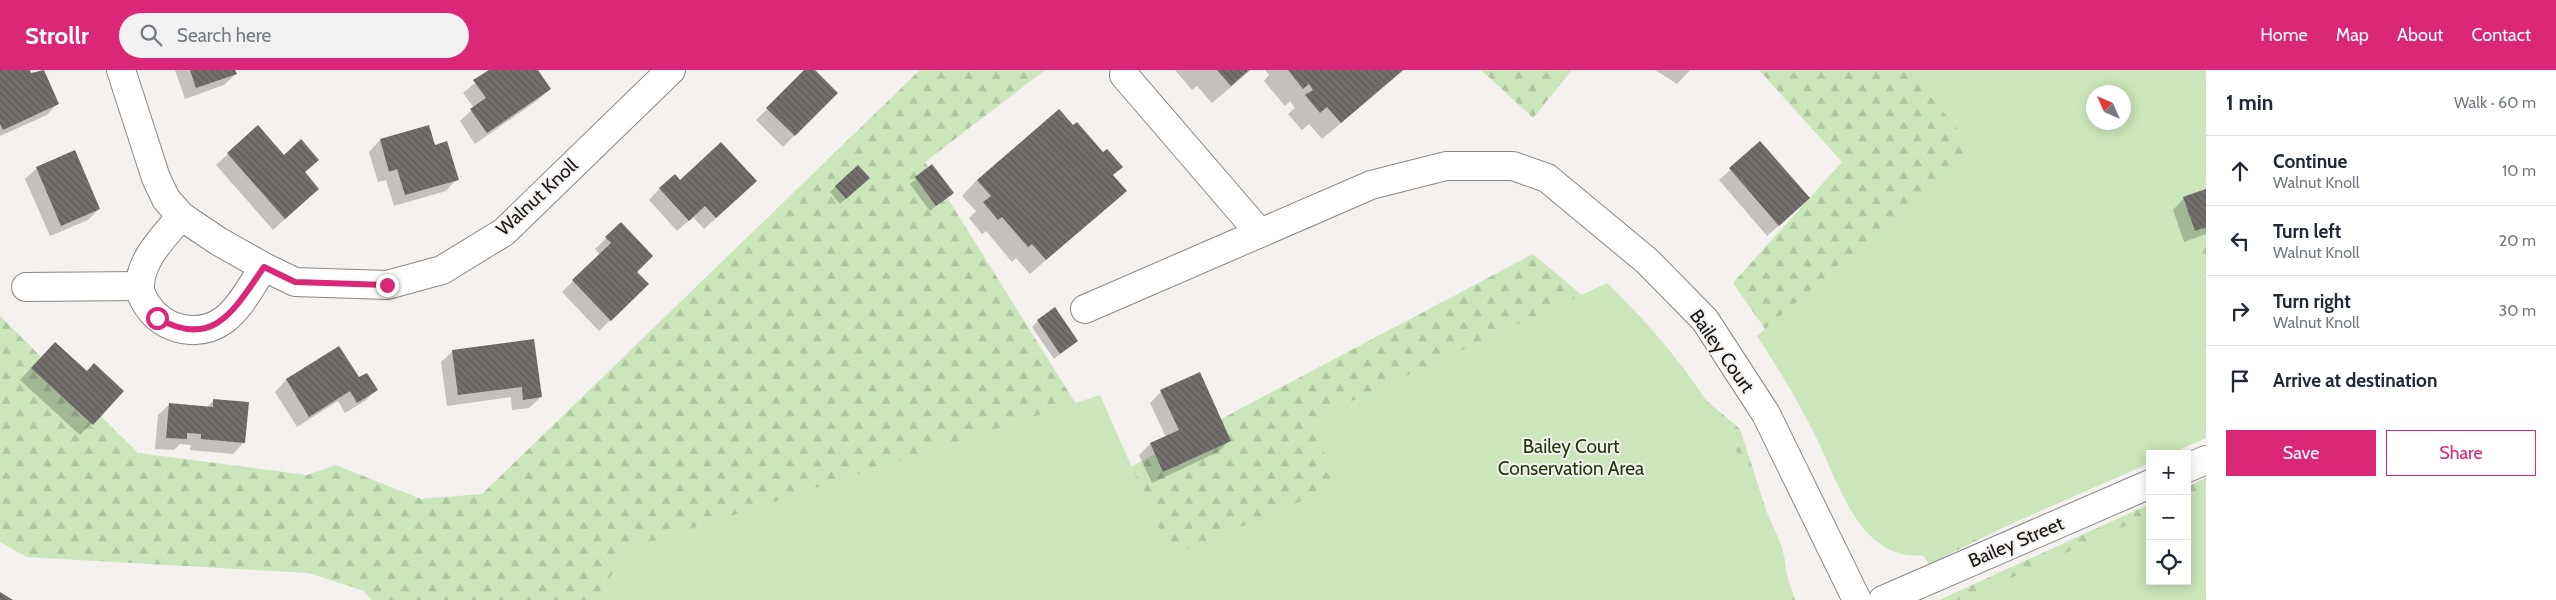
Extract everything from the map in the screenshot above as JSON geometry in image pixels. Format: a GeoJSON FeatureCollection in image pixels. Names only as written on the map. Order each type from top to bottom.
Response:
{"type":"FeatureCollection","features":[{"type":"Feature","properties":{"kind":"street","name":"Walnut Knoll"},"geometry":{"type":"LineString","coordinates":[[121,70],[156,178],[166,199],[181,216],[218,241],[295,282],[387,285],[442,270],[504,232],[671,70]]}},
{"type":"Feature","properties":{"kind":"street"},"geometry":{"type":"LineString","coordinates":[[1124,75],[1259,232]]}},
{"type":"Feature","properties":{"kind":"street","name":"Bailey Court"},"geometry":{"type":"LineString","coordinates":[[1084,309],[1370,185],[1446,166],[1513,166],[1547,178],[1647,261],[1705,320],[1766,414],[1857,600]]}},
{"type":"Feature","properties":{"kind":"street"},"geometry":{"type":"LineString","coordinates":[[181,216],[143,268],[140,286],[143,299],[157,318],[178,328],[201,330],[214,326],[230,315],[264,267]]}},
{"type":"Feature","properties":{"kind":"street"},"geometry":{"type":"LineString","coordinates":[[26,287],[140,286]]}},
{"type":"Feature","properties":{"kind":"street"},"geometry":{"type":"LineString","coordinates":[[2191,466],[2206,460]]}},
{"type":"Feature","properties":{"kind":"street","name":"Bailey Street"},"geometry":{"type":"LineString","coordinates":[[1883,600],[2146,486]]}},
{"type":"Feature","properties":{"kind":"green space"},"geometry":{"type":"Polygon","coordinates":[[[920,70],[1045,70],[925,162],[1119,473],[1533,254],[1740,429],[1795,600],[371,600],[364,591],[309,573],[27,557],[0,542],[0,316],[138,453],[307,475],[336,465],[421,499],[482,494],[920,70]]]}},
{"type":"Feature","properties":{"kind":"green space"},"geometry":{"type":"Polygon","coordinates":[[[1481,70],[1572,70],[1533,118],[1481,70]]]}},
{"type":"Feature","properties":{"kind":"green space"},"geometry":{"type":"Polygon","coordinates":[[[1759,70],[2206,70],[2206,429],[2159,450],[2146,450],[2146,458],[1929,564],[1733,283],[1842,162],[1759,70]]]}},
{"type":"Feature","properties":{"kind":"green space"},"geometry":{"type":"Polygon","coordinates":[[[1908,70],[2206,70],[2206,201],[2185,210],[2206,263],[2206,438],[2179,450],[2146,450],[2146,465],[1951,550],[1920,556],[1895,552],[1875,540],[1858,522],[1804,413],[1757,336],[1974,149],[1908,70]]]}},
{"type":"Feature","properties":{"kind":"green space","name":"Bailey Court Conservation Area"},"geometry":{"type":"Polygon","coordinates":[[[1607,283],[1655,333],[1675,358],[1712,409],[1729,437],[1772,523],[1782,548],[1786,573],[1782,600],[594,600],[629,549],[1100,395],[1171,556],[1337,486],[1311,420],[1607,283]]]}},
{"type":"Feature","properties":{"kind":"green space"},"geometry":{"type":"Polygon","coordinates":[[[2206,478],[2206,600],[1939,600],[2146,506],[2146,585],[2191,585],[2191,485],[2206,478]]]}},
{"type":"Feature","properties":{"kind":"green space"},"geometry":{"type":"Polygon","coordinates":[[[2206,488],[2206,600],[1963,600],[2146,516],[2146,585],[2191,585],[2191,494],[2206,488]]]}},
{"type":"Feature","properties":{"kind":"building"},"geometry":{"type":"Polygon","coordinates":[[[0,70],[30,70],[31,73],[44,70],[59,104],[3,130],[0,124],[0,70]]]}},
{"type":"Feature","properties":{"kind":"building"},"geometry":{"type":"Polygon","coordinates":[[[190,70],[235,70],[237,74],[196,88],[190,70]]]}},
{"type":"Feature","properties":{"kind":"building"},"geometry":{"type":"Polygon","coordinates":[[[489,70],[538,70],[551,89],[487,133],[470,109],[486,98],[473,80],[489,70]]]}},
{"type":"Feature","properties":{"kind":"building"},"geometry":{"type":"Polygon","coordinates":[[[804,70],[815,70],[838,93],[795,136],[766,108],[804,70]]]}},
{"type":"Feature","properties":{"kind":"building"},"geometry":{"type":"Polygon","coordinates":[[[1217,70],[1249,70],[1231,86],[1217,70]]]}},
{"type":"Feature","properties":{"kind":"building"},"geometry":{"type":"Polygon","coordinates":[[[1288,70],[1403,70],[1341,123],[1327,107],[1320,113],[1305,95],[1313,90],[1309,84],[1303,89],[1288,70]]]}},
{"type":"Feature","properties":{"kind":"building"},"geometry":{"type":"Polygon","coordinates":[[[1059,109],[1073,125],[1077,122],[1103,152],[1107,149],[1123,167],[1113,175],[1127,191],[1046,260],[1032,244],[1028,247],[1002,217],[998,220],[983,202],[991,196],[977,180],[1059,109]]]}},
{"type":"Feature","properties":{"kind":"building"},"geometry":{"type":"Polygon","coordinates":[[[258,125],[284,155],[301,139],[319,160],[305,172],[319,189],[285,219],[227,153],[258,125]]]}},
{"type":"Feature","properties":{"kind":"building"},"geometry":{"type":"Polygon","coordinates":[[[429,125],[435,145],[447,141],[459,180],[405,195],[397,169],[389,172],[380,139],[429,125]]]}},
{"type":"Feature","properties":{"kind":"building"},"geometry":{"type":"Polygon","coordinates":[[[1760,141],[1810,198],[1779,226],[1729,168],[1760,141]]]}},
{"type":"Feature","properties":{"kind":"building"},"geometry":{"type":"Polygon","coordinates":[[[721,142],[757,181],[716,218],[705,206],[689,221],[659,188],[675,174],[680,180],[721,142]]]}},
{"type":"Feature","properties":{"kind":"building"},"geometry":{"type":"Polygon","coordinates":[[[75,150],[100,209],[61,226],[36,167],[75,150]]]}},
{"type":"Feature","properties":{"kind":"building"},"geometry":{"type":"Polygon","coordinates":[[[932,164],[954,193],[936,206],[915,177],[932,164]]]}},
{"type":"Feature","properties":{"kind":"building"},"geometry":{"type":"Polygon","coordinates":[[[858,165],[870,178],[846,199],[835,186],[858,165]]]}},
{"type":"Feature","properties":{"kind":"building"},"geometry":{"type":"Polygon","coordinates":[[[2206,189],[2206,227],[2195,231],[2183,197],[2206,189]]]}},
{"type":"Feature","properties":{"kind":"building"},"geometry":{"type":"Polygon","coordinates":[[[621,222],[653,256],[637,272],[649,284],[611,321],[572,280],[611,243],[605,237],[621,222]]]}},
{"type":"Feature","properties":{"kind":"building"},"geometry":{"type":"Polygon","coordinates":[[[1055,307],[1078,341],[1060,354],[1037,320],[1055,307]]]}},
{"type":"Feature","properties":{"kind":"building"},"geometry":{"type":"Polygon","coordinates":[[[534,339],[542,397],[523,400],[522,387],[458,395],[452,350],[534,339]]]}},
{"type":"Feature","properties":{"kind":"building"},"geometry":{"type":"Polygon","coordinates":[[[55,342],[87,371],[94,363],[124,391],[93,425],[31,368],[55,342]]]}},
{"type":"Feature","properties":{"kind":"building"},"geometry":{"type":"Polygon","coordinates":[[[339,346],[359,377],[367,373],[378,390],[357,403],[350,391],[309,417],[286,379],[339,346]]]}},
{"type":"Feature","properties":{"kind":"building"},"geometry":{"type":"Polygon","coordinates":[[[1200,372],[1231,441],[1163,472],[1150,443],[1179,430],[1160,390],[1200,372]]]}},
{"type":"Feature","properties":{"kind":"building"},"geometry":{"type":"Polygon","coordinates":[[[213,399],[249,402],[245,443],[201,439],[201,434],[187,433],[187,439],[166,438],[169,403],[213,407],[213,399]]]}},
{"type":"Feature","properties":{"kind":"building"},"geometry":{"type":"Polygon","coordinates":[[[0,592],[13,600],[0,600],[0,592]]]}},
{"type":"Feature","properties":{"kind":"route"},"geometry":{"type":"LineString","coordinates":[[157,318],[167,324],[190,330],[201,330],[214,326],[234,310],[264,267],[295,282],[387,285]]}}]}
